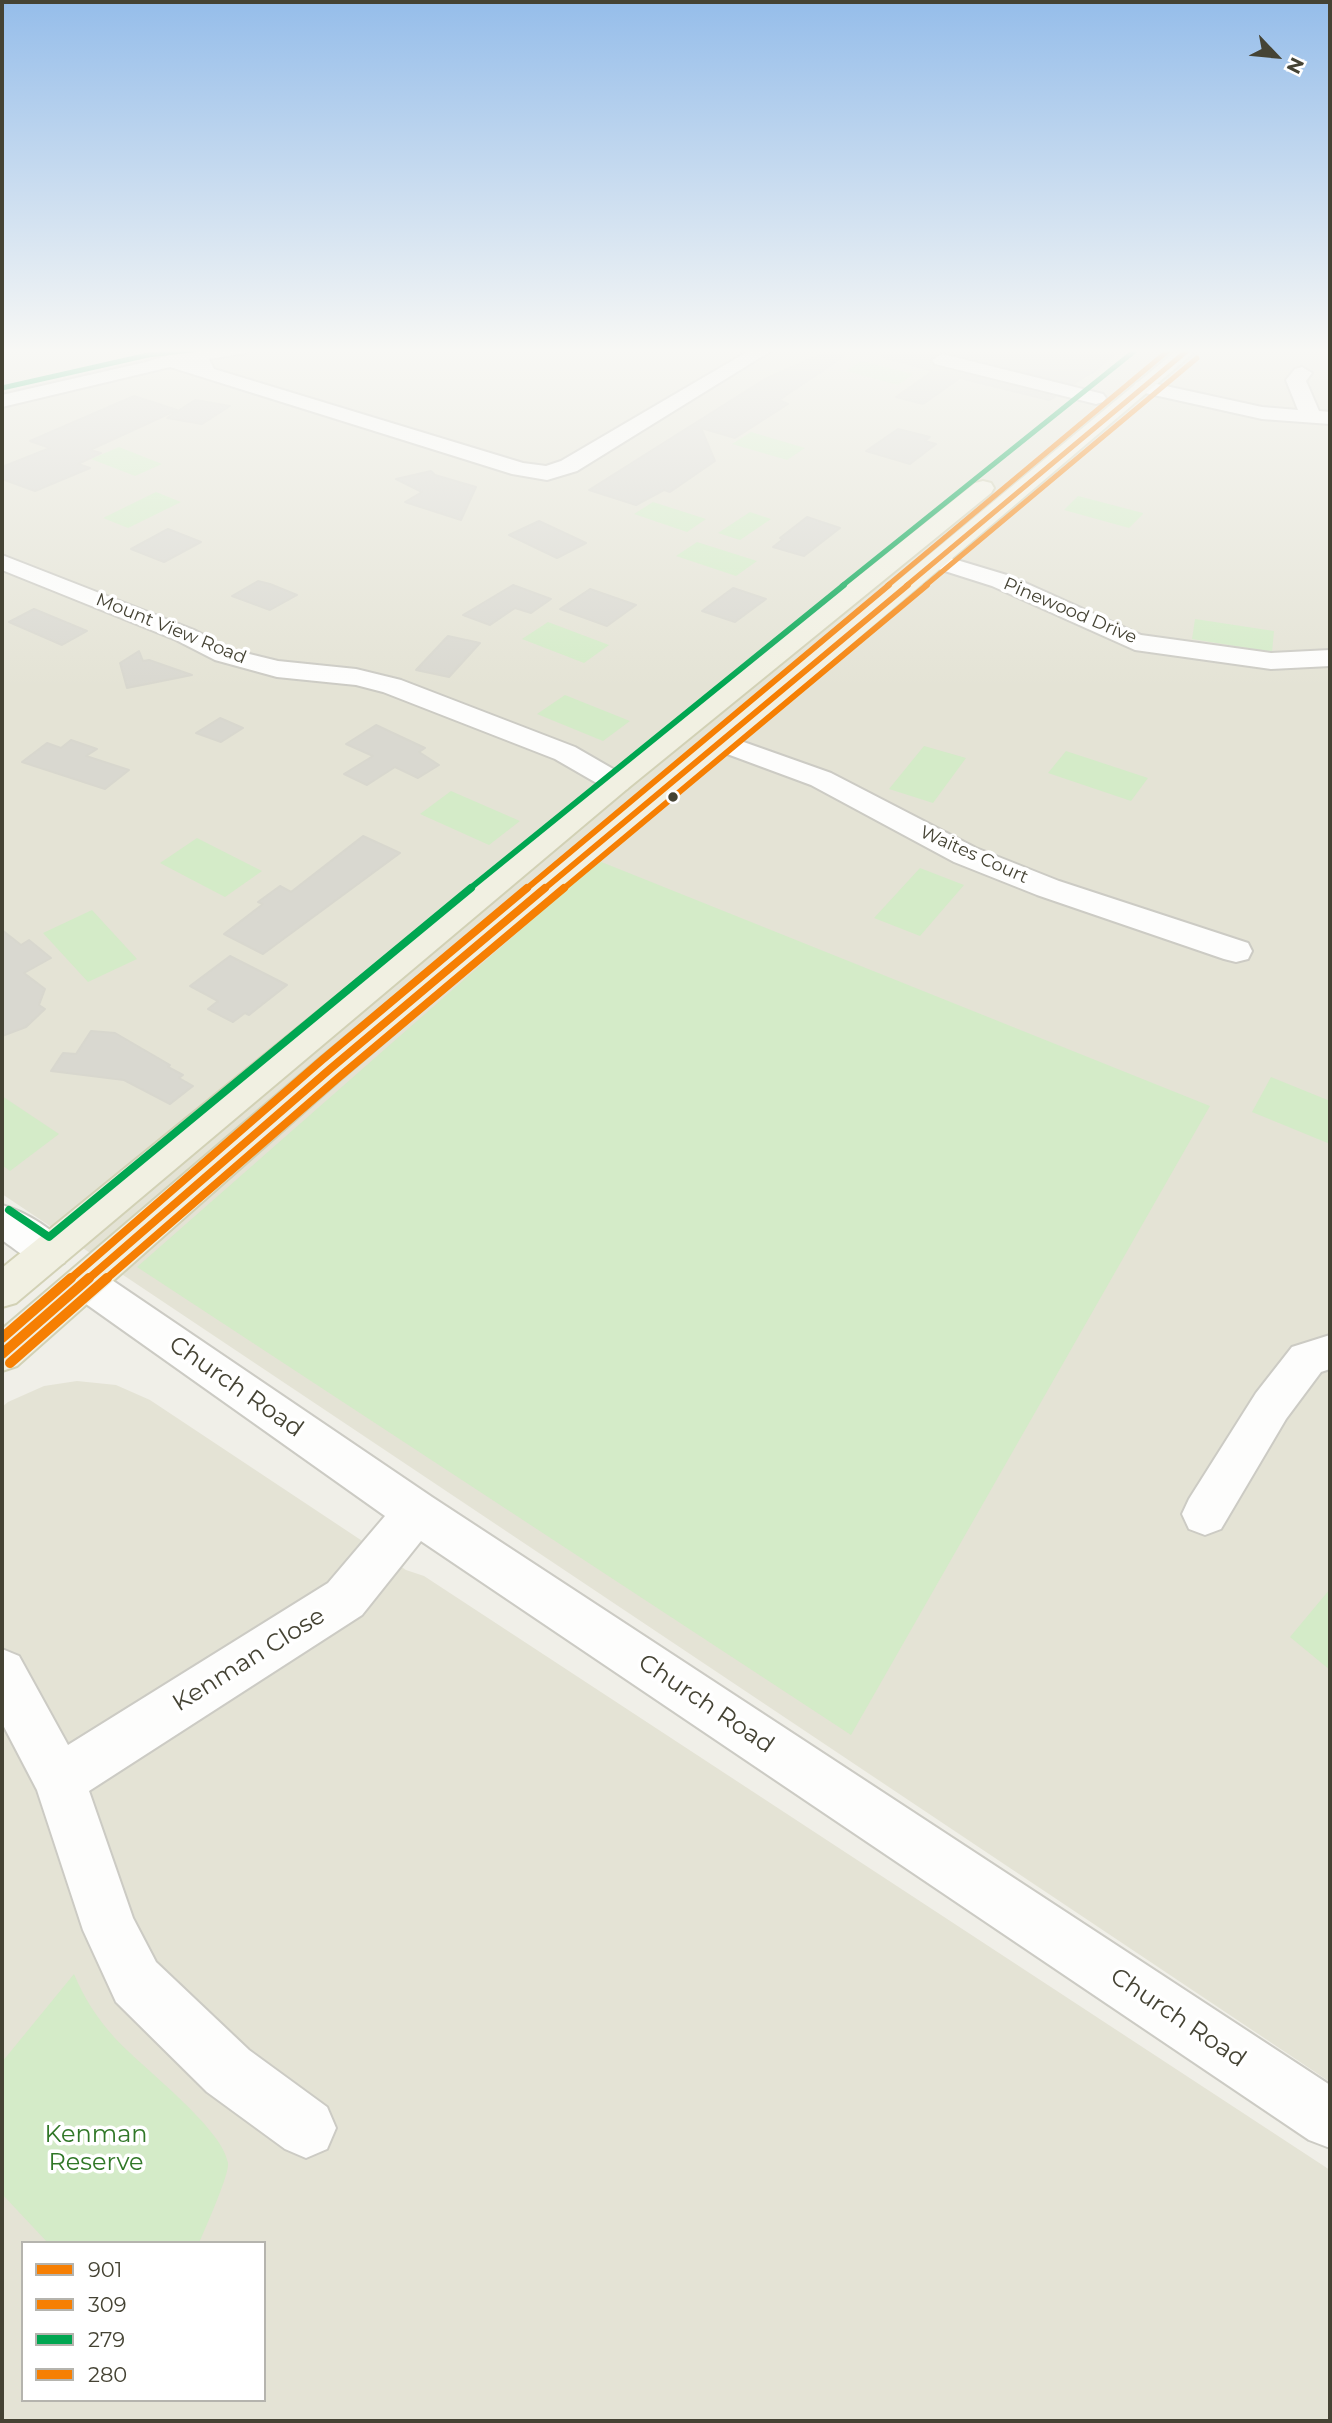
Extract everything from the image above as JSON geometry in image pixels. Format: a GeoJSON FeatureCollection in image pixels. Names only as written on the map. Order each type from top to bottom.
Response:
{"type":"FeatureCollection","features":[{"type":"Feature","properties":{"kind":"main road"},"geometry":{"type":"LineString","coordinates":[[2,1291],[617,783],[789,644],[1024,462]]}},
{"type":"Feature","properties":{"kind":"main road"},"geometry":{"type":"LineString","coordinates":[[2,1354],[330,1069],[937,561],[1042,462]]}},
{"type":"Feature","properties":{"kind":"main road"},"geometry":{"type":"LineString","coordinates":[[789,644],[823,656]]}},
{"type":"Feature","properties":{"kind":"main road"},"geometry":{"type":"LineString","coordinates":[[2,1321],[62,1275],[86,1283]]}},
{"type":"Feature","properties":{"kind":"street"},"geometry":{"type":"LineString","coordinates":[[499,462],[547,473],[576,462]]}},
{"type":"Feature","properties":{"kind":"street","name":"Pinewood Drive"},"geometry":{"type":"LineString","coordinates":[[937,561],[1036,595],[1135,642],[1271,661],[1330,658]]}},
{"type":"Feature","properties":{"kind":"street","name":"Mount View Road"},"geometry":{"type":"LineString","coordinates":[[2,562],[185,635],[224,654],[277,669],[356,677],[392,686],[565,753],[617,783]]}},
{"type":"Feature","properties":{"kind":"street","name":"Waites Court"},"geometry":{"type":"LineString","coordinates":[[720,742],[821,779],[965,855],[1048,888],[1236,951]]}},
{"type":"Feature","properties":{"kind":"street"},"geometry":{"type":"LineString","coordinates":[[2,1220],[50,1252]]}},
{"type":"Feature","properties":{"kind":"street","name":"Church Road"},"geometry":{"type":"LineString","coordinates":[[86,1283],[415,1512],[1330,2119]]}},
{"type":"Feature","properties":{"kind":"street"},"geometry":{"type":"LineString","coordinates":[[1205,1514],[1270,1406],[1307,1359],[1330,1352]]}},
{"type":"Feature","properties":{"kind":"street","name":"Kenman Close"},"geometry":{"type":"LineString","coordinates":[[59,1780],[345,1599],[415,1512]]}},
{"type":"Feature","properties":{"kind":"street"},"geometry":{"type":"LineString","coordinates":[[2,1673],[59,1780],[110,1930],[135,1982],[228,2071],[306,2128]]}},
{"type":"Feature","properties":{"kind":"shaded area"},"geometry":{"type":"Polygon","coordinates":[[[2,462],[1330,462],[1330,2082],[2,1194],[2,462]]]}},
{"type":"Feature","properties":{"kind":"shaded area"},"geometry":{"type":"Polygon","coordinates":[[[77,1381],[116,1385],[150,1400],[406,1570],[424,1576],[1330,2170],[1330,2421],[2,2421],[2,1407],[44,1386],[77,1381]]]}},
{"type":"Feature","properties":{"kind":"green space"},"geometry":{"type":"Polygon","coordinates":[[[99,462],[162,464],[135,476],[99,462]]]}},
{"type":"Feature","properties":{"kind":"green space"},"geometry":{"type":"Polygon","coordinates":[[[156,492],[181,502],[128,528],[103,518],[156,492]]]}},
{"type":"Feature","properties":{"kind":"green space"},"geometry":{"type":"Polygon","coordinates":[[[1078,496],[1143,514],[1129,528],[1064,510],[1078,496]]]}},
{"type":"Feature","properties":{"kind":"green space"},"geometry":{"type":"Polygon","coordinates":[[[653,502],[706,519],[687,532],[634,514],[653,502]]]}},
{"type":"Feature","properties":{"kind":"green space"},"geometry":{"type":"Polygon","coordinates":[[[750,512],[771,519],[740,540],[718,533],[750,512]]]}},
{"type":"Feature","properties":{"kind":"green space"},"geometry":{"type":"Polygon","coordinates":[[[697,542],[757,561],[736,576],[676,556],[697,542]]]}},
{"type":"Feature","properties":{"kind":"green space"},"geometry":{"type":"Polygon","coordinates":[[[1195,619],[1274,631],[1272,652],[1192,639],[1195,619]]]}},
{"type":"Feature","properties":{"kind":"green space"},"geometry":{"type":"Polygon","coordinates":[[[548,622],[609,645],[584,663],[522,639],[548,622]]]}},
{"type":"Feature","properties":{"kind":"green space"},"geometry":{"type":"Polygon","coordinates":[[[565,695],[630,721],[603,741],[537,714],[565,695]]]}},
{"type":"Feature","properties":{"kind":"green space"},"geometry":{"type":"Polygon","coordinates":[[[924,746],[966,758],[933,803],[889,789],[924,746]]]}},
{"type":"Feature","properties":{"kind":"green space"},"geometry":{"type":"Polygon","coordinates":[[[1066,751],[1148,778],[1131,801],[1048,773],[1066,751]]]}},
{"type":"Feature","properties":{"kind":"green space"},"geometry":{"type":"Polygon","coordinates":[[[451,791],[520,821],[489,845],[420,814],[451,791]]]}},
{"type":"Feature","properties":{"kind":"green space"},"geometry":{"type":"Polygon","coordinates":[[[197,838],[262,871],[225,897],[160,863],[197,838]]]}},
{"type":"Feature","properties":{"kind":"green space"},"geometry":{"type":"Polygon","coordinates":[[[599,861],[1210,1106],[851,1735],[137,1267],[599,861]]]}},
{"type":"Feature","properties":{"kind":"green space"},"geometry":{"type":"Polygon","coordinates":[[[920,868],[964,885],[920,936],[874,918],[920,868]]]}},
{"type":"Feature","properties":{"kind":"green space"},"geometry":{"type":"Polygon","coordinates":[[[92,910],[137,959],[88,982],[43,933],[92,910]]]}},
{"type":"Feature","properties":{"kind":"green space"},"geometry":{"type":"Polygon","coordinates":[[[1271,1077],[1330,1101],[1330,1144],[1252,1112],[1271,1077]]]}},
{"type":"Feature","properties":{"kind":"green space"},"geometry":{"type":"Polygon","coordinates":[[[2,1096],[59,1134],[10,1171],[2,1165],[2,1096]]]}},
{"type":"Feature","properties":{"kind":"green space"},"geometry":{"type":"Polygon","coordinates":[[[1330,1589],[1330,1670],[1290,1637],[1330,1589]]]}},
{"type":"Feature","properties":{"kind":"green space","name":"Kenman Reserve"},"geometry":{"type":"Polygon","coordinates":[[[74,1974],[108,2030],[197,2115],[223,2149],[228,2169],[200,2241],[46,2241],[2,2194],[2,2062],[74,1974]]]}},
{"type":"Feature","properties":{"kind":"building"},"geometry":{"type":"Polygon","coordinates":[[[14,462],[82,462],[78,464],[90,468],[35,491],[2,479],[2,467],[14,462]]]}},
{"type":"Feature","properties":{"kind":"building"},"geometry":{"type":"Polygon","coordinates":[[[633,462],[713,462],[670,492],[664,490],[636,505],[589,490],[633,462]]]}},
{"type":"Feature","properties":{"kind":"building"},"geometry":{"type":"Polygon","coordinates":[[[431,471],[435,475],[476,487],[461,520],[405,502],[422,492],[396,479],[431,471]]]}},
{"type":"Feature","properties":{"kind":"building"},"geometry":{"type":"Polygon","coordinates":[[[807,517],[840,528],[804,556],[773,547],[783,539],[780,538],[807,517]]]}},
{"type":"Feature","properties":{"kind":"building"},"geometry":{"type":"Polygon","coordinates":[[[539,521],[586,543],[557,558],[509,535],[539,521]]]}},
{"type":"Feature","properties":{"kind":"building"},"geometry":{"type":"Polygon","coordinates":[[[168,529],[201,542],[164,562],[131,549],[168,529]]]}},
{"type":"Feature","properties":{"kind":"building"},"geometry":{"type":"Polygon","coordinates":[[[258,581],[297,595],[270,610],[232,596],[258,581]]]}},
{"type":"Feature","properties":{"kind":"building"},"geometry":{"type":"Polygon","coordinates":[[[513,585],[551,599],[531,613],[515,608],[490,625],[463,615],[513,585]]]}},
{"type":"Feature","properties":{"kind":"building"},"geometry":{"type":"Polygon","coordinates":[[[733,588],[766,599],[735,622],[702,611],[733,588]]]}},
{"type":"Feature","properties":{"kind":"building"},"geometry":{"type":"Polygon","coordinates":[[[590,589],[636,605],[607,626],[560,609],[590,589]]]}},
{"type":"Feature","properties":{"kind":"building"},"geometry":{"type":"Polygon","coordinates":[[[34,609],[87,631],[62,645],[9,622],[34,609]]]}},
{"type":"Feature","properties":{"kind":"building"},"geometry":{"type":"Polygon","coordinates":[[[448,636],[480,643],[449,677],[416,670],[448,636]]]}},
{"type":"Feature","properties":{"kind":"building"},"geometry":{"type":"Polygon","coordinates":[[[139,651],[143,661],[149,660],[192,675],[127,688],[120,663],[139,651]]]}},
{"type":"Feature","properties":{"kind":"building"},"geometry":{"type":"Polygon","coordinates":[[[220,718],[243,728],[221,742],[196,733],[220,718]]]}},
{"type":"Feature","properties":{"kind":"building"},"geometry":{"type":"Polygon","coordinates":[[[376,725],[425,748],[419,752],[439,765],[418,778],[395,767],[367,785],[344,774],[373,756],[346,744],[376,725]]]}},
{"type":"Feature","properties":{"kind":"building"},"geometry":{"type":"Polygon","coordinates":[[[71,740],[97,749],[86,756],[129,770],[105,789],[22,762],[47,743],[61,748],[71,740]]]}},
{"type":"Feature","properties":{"kind":"building"},"geometry":{"type":"Polygon","coordinates":[[[363,836],[400,853],[263,954],[224,934],[263,904],[258,902],[280,886],[291,892],[363,836]]]}},
{"type":"Feature","properties":{"kind":"building"},"geometry":{"type":"Polygon","coordinates":[[[2,930],[21,945],[29,940],[51,958],[24,973],[45,989],[39,1005],[45,1009],[26,1027],[2,1036],[2,930]]]}},
{"type":"Feature","properties":{"kind":"building"},"geometry":{"type":"Polygon","coordinates":[[[230,956],[287,985],[249,1015],[245,1013],[233,1022],[208,1009],[218,1001],[190,986],[230,956]]]}},
{"type":"Feature","properties":{"kind":"building"},"geometry":{"type":"Polygon","coordinates":[[[91,1031],[115,1033],[170,1065],[168,1067],[183,1075],[179,1078],[193,1086],[170,1104],[124,1080],[51,1071],[63,1053],[76,1054],[91,1031]]]}},
{"type":"Feature","properties":{"kind":"transit line","name":"279"},"geometry":{"type":"LineString","coordinates":[[9,1210],[49,1237],[609,774],[997,462]]}},
{"type":"Feature","properties":{"kind":"transit line","name":"280"},"geometry":{"type":"LineString","coordinates":[[2,1338],[322,1060],[1035,462]]}},
{"type":"Feature","properties":{"kind":"transit line","name":"901"},"geometry":{"type":"LineString","coordinates":[[2,1354],[330,1069],[1054,462]]}},
{"type":"Feature","properties":{"kind":"transit line","name":"309"},"geometry":{"type":"LineString","coordinates":[[10,1363],[338,1078],[1073,462]]}}]}
